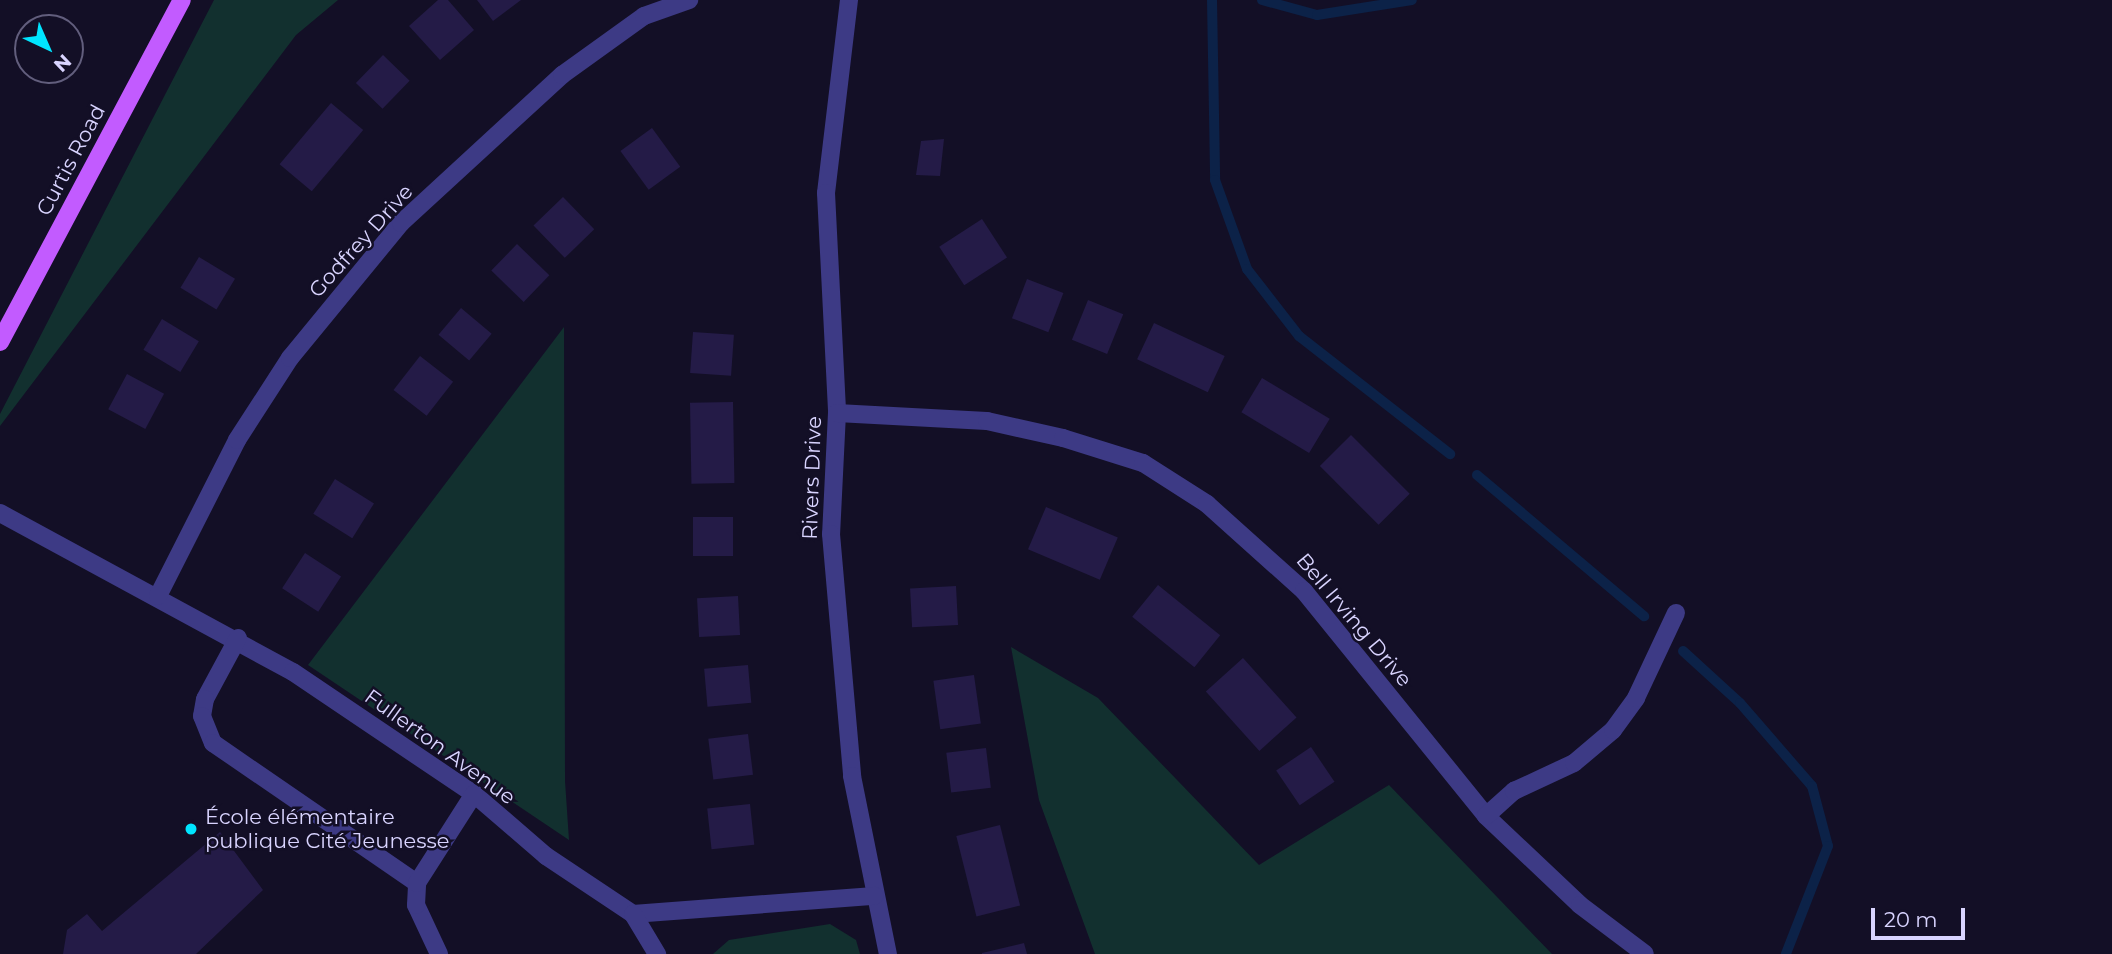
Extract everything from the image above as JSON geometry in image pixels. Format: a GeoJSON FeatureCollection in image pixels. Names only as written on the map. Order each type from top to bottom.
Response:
{"type":"FeatureCollection","features":[{"type":"Feature","properties":{"kind":"main road","name":"Curtis Road"},"geometry":{"type":"LineString","coordinates":[[0,342],[182,0]]}},
{"type":"Feature","properties":{"kind":"street","name":"Godfrey Drive"},"geometry":{"type":"LineString","coordinates":[[159,596],[237,440],[290,358],[401,223],[562,75],[644,16],[689,0]]}},
{"type":"Feature","properties":{"kind":"street","name":"Rivers Drive"},"geometry":{"type":"LineString","coordinates":[[843,1],[826,193],[838,413],[831,534],[838,656],[874,896],[888,954]]}},
{"type":"Feature","properties":{"kind":"street","name":"Bell Irving Drive"},"geometry":{"type":"LineString","coordinates":[[838,413],[987,421],[1143,463],[1207,504],[1304,591],[1486,816],[1580,905],[1645,954]]}},
{"type":"Feature","properties":{"kind":"street","name":"Fullerton Avenue"},"geometry":{"type":"LineString","coordinates":[[0,513],[238,638],[474,794],[545,856],[633,914]]}},
{"type":"Feature","properties":{"kind":"street"},"geometry":{"type":"LineString","coordinates":[[1486,816],[1514,791],[1574,763],[1613,730],[1636,698],[1676,613]]}},
{"type":"Feature","properties":{"kind":"street"},"geometry":{"type":"LineString","coordinates":[[238,638],[205,699],[202,716],[213,743],[416,883]]}},
{"type":"Feature","properties":{"kind":"street"},"geometry":{"type":"LineString","coordinates":[[439,954],[416,905],[416,883],[474,794]]}},
{"type":"Feature","properties":{"kind":"street"},"geometry":{"type":"LineString","coordinates":[[657,954],[633,914],[874,896]]}},
{"type":"Feature","properties":{"kind":"green space"},"geometry":{"type":"Polygon","coordinates":[[[214,0],[338,0],[296,35],[0,426],[0,414],[214,0]]]}},
{"type":"Feature","properties":{"kind":"green space"},"geometry":{"type":"Polygon","coordinates":[[[564,327],[565,781],[569,840],[308,665],[564,327]]]}},
{"type":"Feature","properties":{"kind":"green space"},"geometry":{"type":"Polygon","coordinates":[[[1011,647],[1098,698],[1259,865],[1389,785],[1552,954],[1095,954],[1039,800],[1011,647]]]}},
{"type":"Feature","properties":{"kind":"green space"},"geometry":{"type":"Polygon","coordinates":[[[830,924],[856,940],[860,954],[713,954],[729,940],[830,924]]]}},
{"type":"Feature","properties":{"kind":"building"},"geometry":{"type":"Polygon","coordinates":[[[438,0],[448,0],[474,30],[440,60],[409,26],[438,0]]]}},
{"type":"Feature","properties":{"kind":"building"},"geometry":{"type":"Polygon","coordinates":[[[477,0],[521,0],[493,21],[477,0]]]}},
{"type":"Feature","properties":{"kind":"building"},"geometry":{"type":"Polygon","coordinates":[[[383,55],[410,81],[383,109],[356,83],[383,55]]]}},
{"type":"Feature","properties":{"kind":"building"},"geometry":{"type":"Polygon","coordinates":[[[331,103],[363,130],[312,191],[280,164],[331,103]]]}},
{"type":"Feature","properties":{"kind":"building"},"geometry":{"type":"Polygon","coordinates":[[[652,128],[680,167],[649,190],[620,151],[652,128]]]}},
{"type":"Feature","properties":{"kind":"building"},"geometry":{"type":"Polygon","coordinates":[[[944,139],[940,176],[916,175],[921,141],[944,139]]]}},
{"type":"Feature","properties":{"kind":"building"},"geometry":{"type":"Polygon","coordinates":[[[563,197],[594,229],[565,258],[534,225],[563,197]]]}},
{"type":"Feature","properties":{"kind":"building"},"geometry":{"type":"Polygon","coordinates":[[[982,219],[1007,258],[964,285],[939,247],[982,219]]]}},
{"type":"Feature","properties":{"kind":"building"},"geometry":{"type":"Polygon","coordinates":[[[517,244],[549,275],[524,302],[491,271],[517,244]]]}},
{"type":"Feature","properties":{"kind":"building"},"geometry":{"type":"Polygon","coordinates":[[[199,257],[235,279],[216,309],[180,288],[199,257]]]}},
{"type":"Feature","properties":{"kind":"building"},"geometry":{"type":"Polygon","coordinates":[[[1027,279],[1063,293],[1048,332],[1012,318],[1027,279]]]}},
{"type":"Feature","properties":{"kind":"building"},"geometry":{"type":"Polygon","coordinates":[[[1088,300],[1123,314],[1107,354],[1072,340],[1088,300]]]}},
{"type":"Feature","properties":{"kind":"building"},"geometry":{"type":"Polygon","coordinates":[[[461,308],[492,334],[469,361],[439,335],[461,308]]]}},
{"type":"Feature","properties":{"kind":"building"},"geometry":{"type":"Polygon","coordinates":[[[162,319],[199,341],[180,372],[143,350],[162,319]]]}},
{"type":"Feature","properties":{"kind":"building"},"geometry":{"type":"Polygon","coordinates":[[[1154,323],[1225,356],[1208,392],[1137,359],[1154,323]]]}},
{"type":"Feature","properties":{"kind":"building"},"geometry":{"type":"Polygon","coordinates":[[[693,332],[734,335],[731,376],[690,373],[693,332]]]}},
{"type":"Feature","properties":{"kind":"building"},"geometry":{"type":"Polygon","coordinates":[[[420,356],[453,382],[427,416],[394,390],[420,356]]]}},
{"type":"Feature","properties":{"kind":"building"},"geometry":{"type":"Polygon","coordinates":[[[127,374],[164,394],[145,429],[108,409],[127,374]]]}},
{"type":"Feature","properties":{"kind":"building"},"geometry":{"type":"Polygon","coordinates":[[[1262,378],[1330,419],[1309,453],[1241,412],[1262,378]]]}},
{"type":"Feature","properties":{"kind":"building"},"geometry":{"type":"Polygon","coordinates":[[[733,402],[734,483],[691,484],[690,403],[733,402]]]}},
{"type":"Feature","properties":{"kind":"building"},"geometry":{"type":"Polygon","coordinates":[[[1351,435],[1410,494],[1379,525],[1320,466],[1351,435]]]}},
{"type":"Feature","properties":{"kind":"building"},"geometry":{"type":"Polygon","coordinates":[[[335,479],[374,503],[352,538],[313,514],[335,479]]]}},
{"type":"Feature","properties":{"kind":"building"},"geometry":{"type":"Polygon","coordinates":[[[1046,507],[1118,537],[1100,580],[1028,549],[1046,507]]]}},
{"type":"Feature","properties":{"kind":"building"},"geometry":{"type":"Polygon","coordinates":[[[693,517],[733,517],[733,556],[693,556],[693,517]]]}},
{"type":"Feature","properties":{"kind":"building"},"geometry":{"type":"Polygon","coordinates":[[[305,553],[341,576],[318,612],[282,588],[305,553]]]}},
{"type":"Feature","properties":{"kind":"building"},"geometry":{"type":"Polygon","coordinates":[[[1158,585],[1220,635],[1194,667],[1132,617],[1158,585]]]}},
{"type":"Feature","properties":{"kind":"building"},"geometry":{"type":"Polygon","coordinates":[[[956,586],[958,625],[912,627],[910,588],[956,586]]]}},
{"type":"Feature","properties":{"kind":"building"},"geometry":{"type":"Polygon","coordinates":[[[738,596],[740,635],[699,637],[697,598],[738,596]]]}},
{"type":"Feature","properties":{"kind":"building"},"geometry":{"type":"Polygon","coordinates":[[[1243,658],[1297,717],[1259,751],[1206,691],[1243,658]]]}},
{"type":"Feature","properties":{"kind":"building"},"geometry":{"type":"Polygon","coordinates":[[[748,665],[751,703],[707,707],[704,669],[748,665]]]}},
{"type":"Feature","properties":{"kind":"building"},"geometry":{"type":"Polygon","coordinates":[[[974,675],[981,724],[940,729],[933,681],[974,675]]]}},
{"type":"Feature","properties":{"kind":"building"},"geometry":{"type":"Polygon","coordinates":[[[748,734],[753,775],[713,780],[708,739],[748,734]]]}},
{"type":"Feature","properties":{"kind":"building"},"geometry":{"type":"Polygon","coordinates":[[[1311,747],[1334,782],[1300,805],[1276,770],[1311,747]]]}},
{"type":"Feature","properties":{"kind":"building"},"geometry":{"type":"Polygon","coordinates":[[[986,748],[991,788],[951,793],[946,753],[986,748]]]}},
{"type":"Feature","properties":{"kind":"building"},"geometry":{"type":"Polygon","coordinates":[[[750,804],[754,845],[712,849],[707,808],[750,804]]]}},
{"type":"Feature","properties":{"kind":"building"},"geometry":{"type":"Polygon","coordinates":[[[1000,825],[1020,906],[976,916],[956,836],[1000,825]]]}},
{"type":"Feature","properties":{"kind":"building"},"geometry":{"type":"Polygon","coordinates":[[[220,832],[263,890],[196,954],[63,954],[67,930],[87,914],[102,931],[220,832]]]}},
{"type":"Feature","properties":{"kind":"building"},"geometry":{"type":"Polygon","coordinates":[[[1024,943],[1027,954],[982,954],[982,953],[1024,943]]]}},
{"type":"Feature","properties":{"kind":"waterway"},"geometry":{"type":"LineString","coordinates":[[1212,0],[1215,180],[1247,269],[1299,336],[1450,454]]}},
{"type":"Feature","properties":{"kind":"waterway"},"geometry":{"type":"LineString","coordinates":[[1262,0],[1317,15],[1412,0]]}},
{"type":"Feature","properties":{"kind":"waterway"},"geometry":{"type":"LineString","coordinates":[[1477,475],[1644,616]]}},
{"type":"Feature","properties":{"kind":"waterway"},"geometry":{"type":"LineString","coordinates":[[1683,651],[1740,703],[1812,786],[1828,846],[1786,954]]}},
{"type":"Feature","properties":{"kind":"place","name":"École élémentaire publique Cité Jeunesse"},"geometry":{"type":"Point","coordinates":[191,829]}}]}
